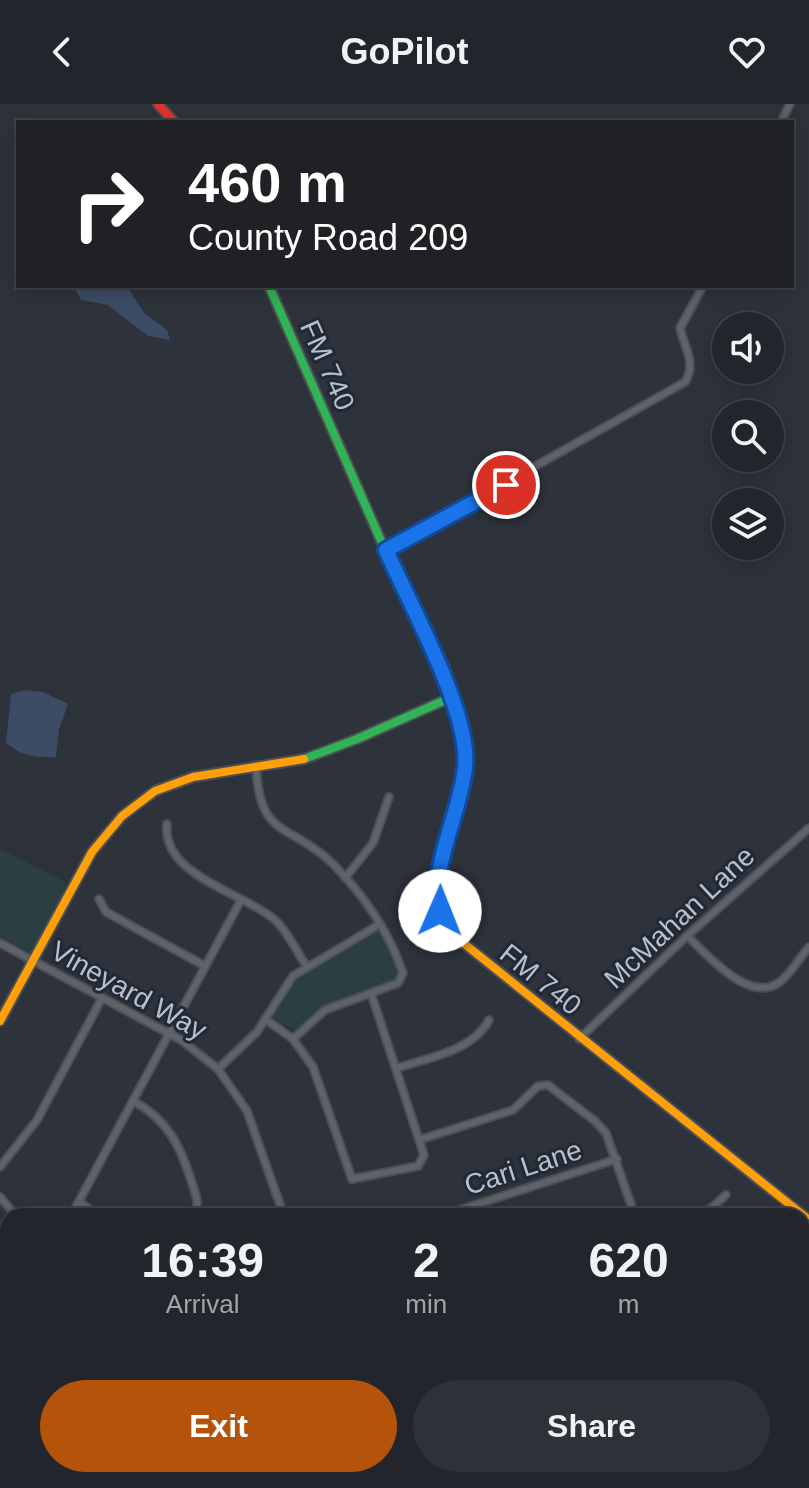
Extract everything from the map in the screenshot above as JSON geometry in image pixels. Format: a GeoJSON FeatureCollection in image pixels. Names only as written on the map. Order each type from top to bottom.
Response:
{"type":"FeatureCollection","features":[{"type":"Feature","properties":{"kind":"main road"},"geometry":{"type":"LineString","coordinates":[[158,104],[172,120]]}},
{"type":"Feature","properties":{"kind":"main road","name":"FM 740"},"geometry":{"type":"LineString","coordinates":[[270,288],[462,725],[466,765],[439,876],[440,911],[462,943],[794,1208]]}},
{"type":"Feature","properties":{"kind":"main road"},"geometry":{"type":"LineString","coordinates":[[0,1021],[92,852],[110,827],[132,805],[176,780],[310,757],[452,697]]}},
{"type":"Feature","properties":{"kind":"street"},"geometry":{"type":"LineString","coordinates":[[386,550],[685,382],[689,376],[690,358],[680,328],[702,288]]}},
{"type":"Feature","properties":{"kind":"street"},"geometry":{"type":"LineString","coordinates":[[256,767],[259,799],[272,823],[320,853],[345,878],[380,924],[398,957],[403,976],[398,983],[325,1010],[293,1039]]}},
{"type":"Feature","properties":{"kind":"street"},"geometry":{"type":"LineString","coordinates":[[345,878],[373,843],[389,797]]}},
{"type":"Feature","properties":{"kind":"street"},"geometry":{"type":"LineString","coordinates":[[167,824],[168,839],[189,869],[273,918],[307,967]]}},
{"type":"Feature","properties":{"kind":"street","name":"McMahan Lane"},"geometry":{"type":"LineString","coordinates":[[579,1039],[687,936],[809,828]]}},
{"type":"Feature","properties":{"kind":"street"},"geometry":{"type":"LineString","coordinates":[[99,899],[106,912],[205,966]]}},
{"type":"Feature","properties":{"kind":"street"},"geometry":{"type":"LineString","coordinates":[[76,1208],[241,900]]}},
{"type":"Feature","properties":{"kind":"street"},"geometry":{"type":"LineString","coordinates":[[218,1069],[251,1038],[288,981],[380,924]]}},
{"type":"Feature","properties":{"kind":"street"},"geometry":{"type":"LineString","coordinates":[[687,936],[745,984],[757,988],[781,981],[809,947]]}},
{"type":"Feature","properties":{"kind":"street","name":"Vineyard Way"},"geometry":{"type":"LineString","coordinates":[[0,943],[194,1048],[218,1069],[247,1111],[281,1208]]}},
{"type":"Feature","properties":{"kind":"street"},"geometry":{"type":"LineString","coordinates":[[265,1019],[293,1039],[317,1075],[350,1177],[356,1180],[387,1173],[421,1164],[424,1155],[371,993]]}},
{"type":"Feature","properties":{"kind":"street"},"geometry":{"type":"LineString","coordinates":[[0,1167],[37,1120],[102,998]]}},
{"type":"Feature","properties":{"kind":"street"},"geometry":{"type":"LineString","coordinates":[[397,1068],[466,1043],[485,1028],[489,1020]]}},
{"type":"Feature","properties":{"kind":"street"},"geometry":{"type":"LineString","coordinates":[[419,1140],[513,1110],[538,1086],[548,1085],[601,1126],[617,1159],[632,1208]]}},
{"type":"Feature","properties":{"kind":"street"},"geometry":{"type":"LineString","coordinates":[[133,1101],[160,1119],[178,1143],[198,1203],[197,1208]]}},
{"type":"Feature","properties":{"kind":"street","name":"Cari Lane"},"geometry":{"type":"LineString","coordinates":[[466,1208],[617,1159]]}},
{"type":"Feature","properties":{"kind":"street"},"geometry":{"type":"LineString","coordinates":[[711,1208],[726,1195]]}},
{"type":"Feature","properties":{"kind":"street"},"geometry":{"type":"LineString","coordinates":[[79,1202],[88,1208]]}},
{"type":"Feature","properties":{"kind":"green space"},"geometry":{"type":"Polygon","coordinates":[[[0,849],[62,880],[66,886],[34,951],[29,952],[0,937],[0,849]]]}},
{"type":"Feature","properties":{"kind":"green space"},"geometry":{"type":"Polygon","coordinates":[[[377,930],[381,931],[400,973],[398,979],[322,1008],[296,1031],[275,1020],[274,1015],[297,980],[377,930]]]}},
{"type":"Feature","properties":{"kind":"water"},"geometry":{"type":"Polygon","coordinates":[[[75,288],[128,288],[144,313],[167,330],[170,340],[148,336],[108,305],[81,300],[75,288]]]}},
{"type":"Feature","properties":{"kind":"water"},"geometry":{"type":"Polygon","coordinates":[[[24,690],[43,692],[68,704],[59,729],[56,757],[30,755],[6,743],[11,694],[24,690]]]}},
{"type":"Feature","properties":{"kind":"traffic: fast"},"geometry":{"type":"LineString","coordinates":[[270,288],[462,725],[464,771],[445,846]]}},
{"type":"Feature","properties":{"kind":"traffic: fast"},"geometry":{"type":"LineString","coordinates":[[304,759],[452,697]]}},
{"type":"Feature","properties":{"kind":"traffic: slow"},"geometry":{"type":"LineString","coordinates":[[0,1021],[92,852],[122,816],[155,791],[193,777],[304,759]]}},
{"type":"Feature","properties":{"kind":"traffic: slow"},"geometry":{"type":"LineString","coordinates":[[445,846],[438,894],[443,916],[457,938],[794,1208]]}},
{"type":"Feature","properties":{"kind":"traffic: jam"},"geometry":{"type":"LineString","coordinates":[[158,104],[172,120]]}},
{"type":"Feature","properties":{"kind":"route"},"geometry":{"type":"LineString","coordinates":[[440,911],[437,889],[463,782],[466,741],[452,697],[386,550],[506,485]]}}]}
